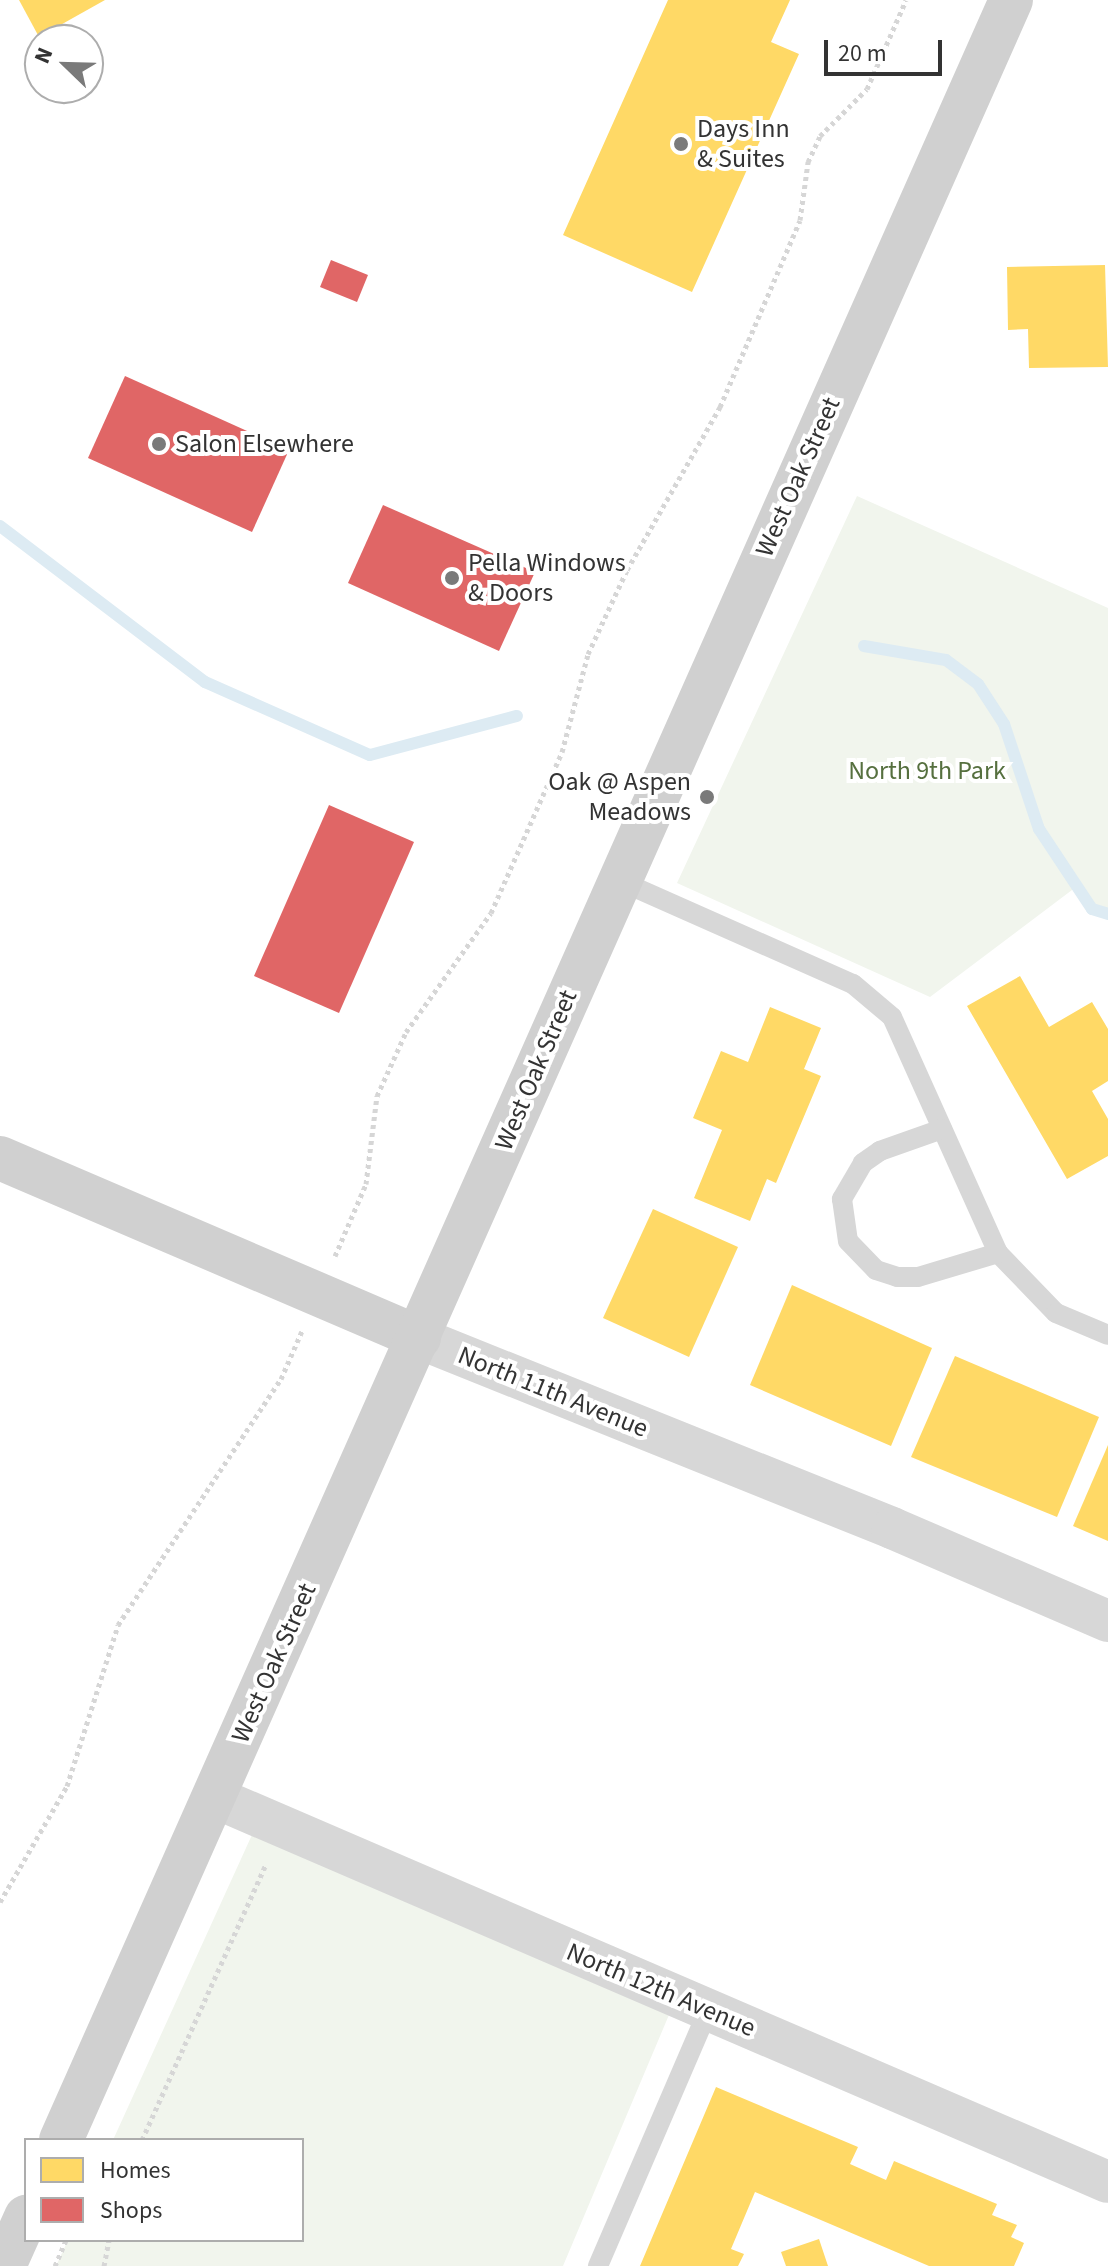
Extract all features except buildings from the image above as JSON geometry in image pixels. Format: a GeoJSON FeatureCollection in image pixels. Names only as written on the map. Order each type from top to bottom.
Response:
{"type":"FeatureCollection","features":[{"type":"Feature","properties":{"kind":"main road","name":"West Oak Street"},"geometry":{"type":"LineString","coordinates":[[62,2138],[1011,0]]}},
{"type":"Feature","properties":{"kind":"main road","name":"North 11th Avenue"},"geometry":{"type":"LineString","coordinates":[[0,1158],[419,1338]]}},
{"type":"Feature","properties":{"kind":"main road"},"geometry":{"type":"LineString","coordinates":[[4,2266],[24,2221]]}},
{"type":"Feature","properties":{"kind":"street","name":"North 11th Avenue"},"geometry":{"type":"LineString","coordinates":[[419,1338],[892,1528],[1108,1621]]}},
{"type":"Feature","properties":{"kind":"street","name":"North 12th Avenue"},"geometry":{"type":"LineString","coordinates":[[214,1797],[1108,2182]]}},
{"type":"Feature","properties":{"kind":"lane"},"geometry":{"type":"LineString","coordinates":[[618,880],[853,984],[892,1017],[998,1253],[1056,1313],[1108,1335]]}},
{"type":"Feature","properties":{"kind":"lane"},"geometry":{"type":"LineString","coordinates":[[942,1129],[880,1151],[863,1163],[842,1199],[848,1241],[876,1270],[897,1277],[918,1277],[998,1253]]}},
{"type":"Feature","properties":{"kind":"lane"},"geometry":{"type":"LineString","coordinates":[[598,2266],[708,2010]]}},
{"type":"Feature","properties":{"kind":"path"},"geometry":{"type":"LineString","coordinates":[[0,1902],[67,1786],[118,1625],[281,1379],[366,1184],[377,1096],[406,1032],[491,913],[562,752],[588,654],[627,570],[720,407],[800,220],[808,162],[820,136],[867,89],[906,0]]}},
{"type":"Feature","properties":{"kind":"path"},"geometry":{"type":"LineString","coordinates":[[143,2138],[283,1827]]}},
{"type":"Feature","properties":{"kind":"path"},"geometry":{"type":"LineString","coordinates":[[55,2266],[65,2242]]}},
{"type":"Feature","properties":{"kind":"path"},"geometry":{"type":"LineString","coordinates":[[104,2266],[109,2242]]}},
{"type":"Feature","properties":{"kind":"green space","name":"North 9th Park"},"geometry":{"type":"Polygon","coordinates":[[[857,496],[1108,608],[1108,914],[1092,909],[1076,887],[930,997],[677,883],[857,496]]]}},
{"type":"Feature","properties":{"kind":"green space"},"geometry":{"type":"Polygon","coordinates":[[[256,1826],[674,2003],[563,2266],[56,2266],[67,2242],[304,2242],[304,2138],[114,2138],[256,1826]]]}},
{"type":"Feature","properties":{"kind":"waterway"},"geometry":{"type":"LineString","coordinates":[[0,526],[205,682],[370,755],[517,716]]}},
{"type":"Feature","properties":{"kind":"waterway"},"geometry":{"type":"LineString","coordinates":[[864,646],[946,660],[978,684],[1004,724],[1039,829],[1092,909],[1108,914]]}},
{"type":"Feature","properties":{"kind":"place","name":"Days Inn & Suites"},"geometry":{"type":"Point","coordinates":[681,144]}},
{"type":"Feature","properties":{"kind":"place","name":"Salon Elsewhere"},"geometry":{"type":"Point","coordinates":[159,444]}},
{"type":"Feature","properties":{"kind":"place","name":"Pella Windows & Doors"},"geometry":{"type":"Point","coordinates":[452,578]}},
{"type":"Feature","properties":{"kind":"place","name":"Oak @ Aspen Meadows"},"geometry":{"type":"Point","coordinates":[707,797]}}]}
